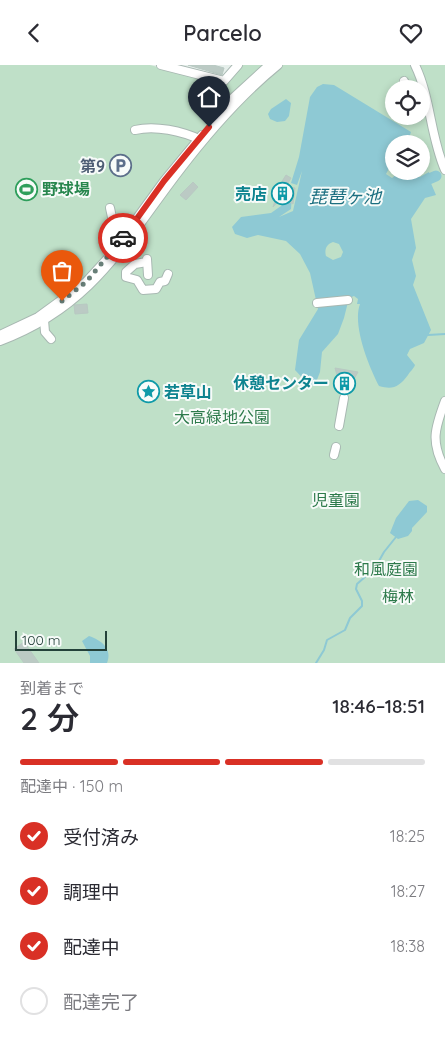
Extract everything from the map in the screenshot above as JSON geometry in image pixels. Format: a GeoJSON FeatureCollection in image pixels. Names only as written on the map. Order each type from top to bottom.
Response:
{"type":"FeatureCollection","features":[{"type":"Feature","properties":{"kind":"street"},"geometry":{"type":"LineString","coordinates":[[161,65],[224,81],[238,65]]}},
{"type":"Feature","properties":{"kind":"street"},"geometry":{"type":"LineString","coordinates":[[0,341],[44,320],[85,290],[105,270],[126,245],[174,177],[230,110],[251,81],[269,65]]}},
{"type":"Feature","properties":{"kind":"street"},"geometry":{"type":"LineString","coordinates":[[230,110],[278,65]]}},
{"type":"Feature","properties":{"kind":"street"},"geometry":{"type":"LineString","coordinates":[[415,65],[426,98],[436,147],[445,170]]}},
{"type":"Feature","properties":{"kind":"street"},"geometry":{"type":"LineString","coordinates":[[135,130],[145,127],[159,129],[203,141]]}},
{"type":"Feature","properties":{"kind":"street"},"geometry":{"type":"LineString","coordinates":[[0,335],[38,317],[72,293],[97,270],[118,245],[164,181],[203,141]]}},
{"type":"Feature","properties":{"kind":"street"},"geometry":{"type":"LineString","coordinates":[[110,208],[118,245]]}},
{"type":"Feature","properties":{"kind":"street"},"geometry":{"type":"LineString","coordinates":[[148,275],[147,261],[135,264],[126,272],[126,277],[137,280],[143,290],[156,289],[160,282],[165,281],[168,274]]}},
{"type":"Feature","properties":{"kind":"street"},"geometry":{"type":"LineString","coordinates":[[317,303],[348,301]]}},
{"type":"Feature","properties":{"kind":"street"},"geometry":{"type":"LineString","coordinates":[[44,320],[45,332],[50,339]]}},
{"type":"Feature","properties":{"kind":"street"},"geometry":{"type":"LineString","coordinates":[[340,426],[344,398]]}},
{"type":"Feature","properties":{"kind":"street"},"geometry":{"type":"LineString","coordinates":[[445,401],[438,419],[434,442],[445,469]]}},
{"type":"Feature","properties":{"kind":"green space","name":"大高緑地公園"},"geometry":{"type":"Polygon","coordinates":[[[0,65],[150,65],[224,84],[242,65],[445,65],[445,663],[0,663],[0,65]]]}},
{"type":"Feature","properties":{"kind":"water","name":"琵琶ヶ池"},"geometry":{"type":"Polygon","coordinates":[[[323,84],[334,85],[385,116],[385,125],[400,125],[411,132],[410,135],[385,135],[385,180],[430,180],[436,195],[425,198],[411,219],[416,248],[412,260],[416,276],[413,285],[431,330],[424,343],[410,349],[407,355],[415,365],[402,382],[395,387],[379,386],[363,346],[358,323],[360,304],[357,304],[358,299],[354,296],[349,298],[338,334],[322,352],[320,372],[315,385],[310,386],[295,370],[299,340],[318,309],[310,273],[300,254],[286,241],[258,235],[247,238],[235,234],[232,227],[241,217],[271,213],[281,206],[288,195],[292,196],[291,209],[279,217],[293,211],[302,171],[297,185],[291,183],[299,157],[310,97],[317,87],[323,84]],[[333,242],[326,247],[325,253],[326,256],[333,260],[341,257],[343,252],[339,244],[333,242]]]}},
{"type":"Feature","properties":{"kind":"water"},"geometry":{"type":"Polygon","coordinates":[[[286,99],[291,103],[289,116],[285,121],[277,122],[270,119],[268,114],[271,109],[286,99]]]}},
{"type":"Feature","properties":{"kind":"water"},"geometry":{"type":"Polygon","coordinates":[[[418,500],[427,506],[427,512],[412,528],[408,536],[398,539],[390,533],[396,518],[409,501],[418,500]]]}},
{"type":"Feature","properties":{"kind":"water"},"geometry":{"type":"Polygon","coordinates":[[[89,636],[98,640],[107,649],[107,663],[90,663],[90,656],[82,641],[89,636]]]}},
{"type":"Feature","properties":{"kind":"building"},"geometry":{"type":"Polygon","coordinates":[[[188,65],[213,65],[224,68],[222,75],[188,65]]]}},
{"type":"Feature","properties":{"kind":"building"},"geometry":{"type":"Polygon","coordinates":[[[286,175],[291,178],[288,183],[289,187],[295,188],[293,204],[282,197],[273,207],[281,183],[286,175]]]}},
{"type":"Feature","properties":{"kind":"building"},"geometry":{"type":"Polygon","coordinates":[[[193,182],[198,187],[186,200],[180,195],[193,182]]]}},
{"type":"Feature","properties":{"kind":"building"},"geometry":{"type":"Polygon","coordinates":[[[87,304],[88,313],[75,314],[74,305],[87,304]]]}},
{"type":"Feature","properties":{"kind":"building","name":"休憩センター"},"geometry":{"type":"Polygon","coordinates":[[[335,368],[358,372],[346,393],[342,393],[335,368]]]}},
{"type":"Feature","properties":{"kind":"building"},"geometry":{"type":"Polygon","coordinates":[[[24,642],[39,663],[24,663],[14,649],[24,642]]]}},
{"type":"Feature","properties":{"kind":"waterway"},"geometry":{"type":"LineString","coordinates":[[430,179],[436,176]]}},
{"type":"Feature","properties":{"kind":"waterway"},"geometry":{"type":"LineString","coordinates":[[428,335],[445,334]]}},
{"type":"Feature","properties":{"kind":"waterway"},"geometry":{"type":"LineString","coordinates":[[316,663],[324,650],[327,640],[345,630],[350,618],[362,606],[362,601],[356,589],[357,584],[375,568],[384,552],[396,537]]}},
{"type":"Feature","properties":{"kind":"way so far"},"geometry":{"type":"LineString","coordinates":[[62,301],[86,282],[123,238]]}},
{"type":"Feature","properties":{"kind":"place","name":"第9"},"geometry":{"type":"Point","coordinates":[121,166]}},
{"type":"Feature","properties":{"kind":"place","name":"野球場"},"geometry":{"type":"Point","coordinates":[26,189]}},
{"type":"Feature","properties":{"kind":"place","name":"売店"},"geometry":{"type":"Point","coordinates":[283,194]}},
{"type":"Feature","properties":{"kind":"place","name":"休憩センター"},"geometry":{"type":"Point","coordinates":[345,383]}},
{"type":"Feature","properties":{"kind":"place","name":"若草山"},"geometry":{"type":"Point","coordinates":[148,392]}},
{"type":"Feature","properties":{"kind":"route"},"geometry":{"type":"LineString","coordinates":[[123,238],[164,181],[209,127]]}},
{"type":"Feature","properties":{"kind":"park label","name":"児童園"},"geometry":{"type":"Point","coordinates":[336,500]}},
{"type":"Feature","properties":{"kind":"park label","name":"和風庭園"},"geometry":{"type":"Point","coordinates":[386,569]}},
{"type":"Feature","properties":{"kind":"park label","name":"梅林"},"geometry":{"type":"Point","coordinates":[398,596]}}]}
